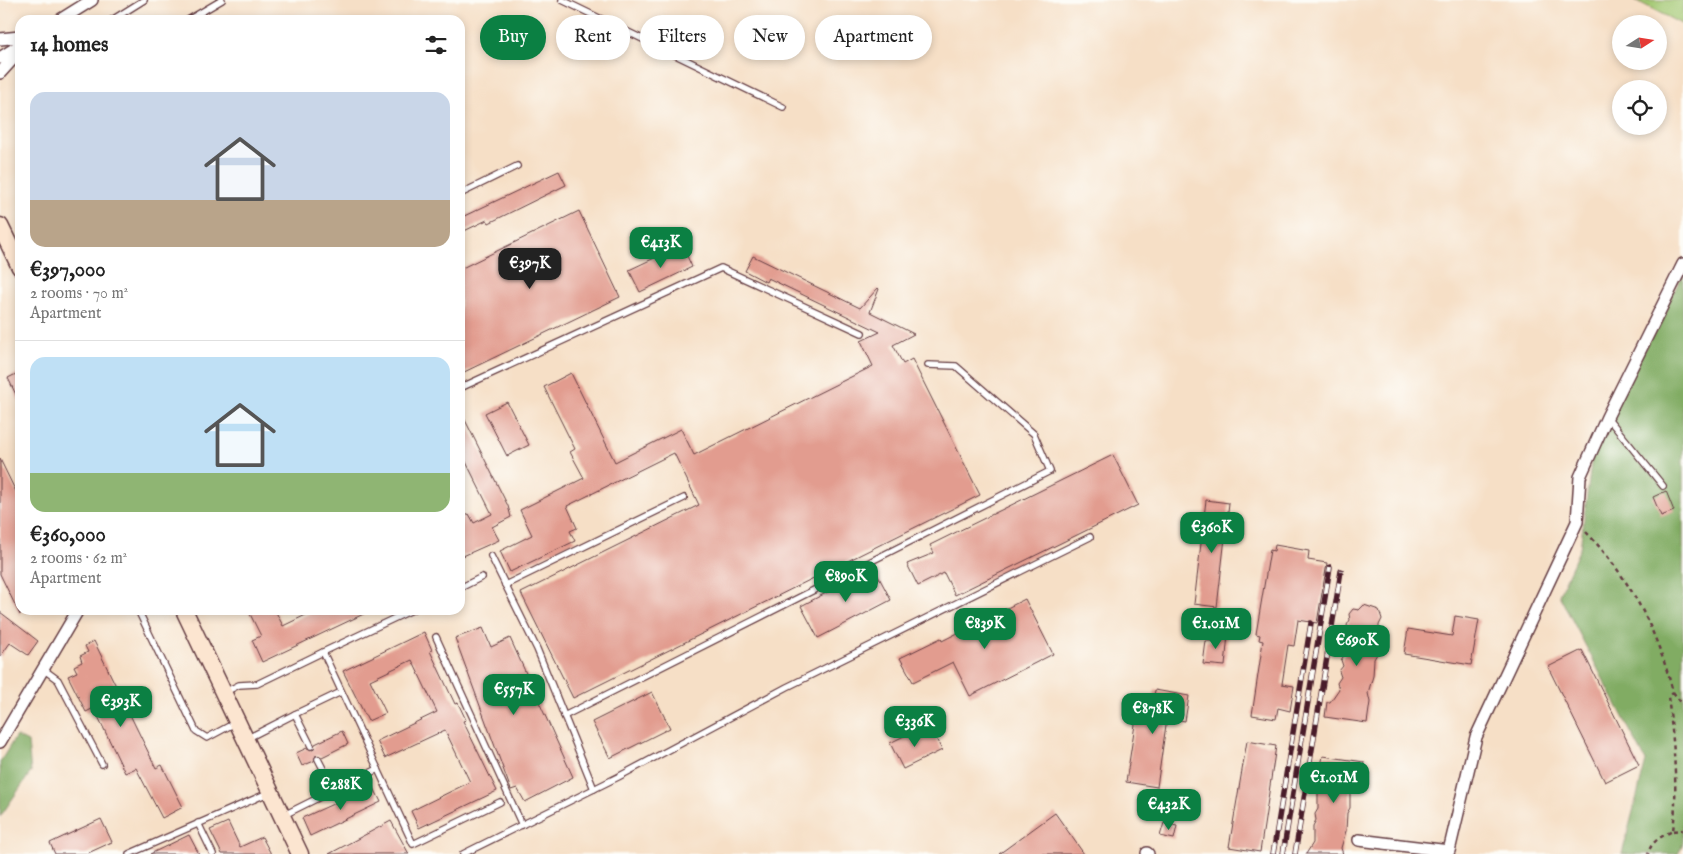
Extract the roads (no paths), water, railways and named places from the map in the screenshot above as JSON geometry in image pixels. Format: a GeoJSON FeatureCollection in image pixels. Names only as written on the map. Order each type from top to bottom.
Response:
{"type":"FeatureCollection","features":[{"type":"Feature","properties":{"kind":"street"},"geometry":{"type":"LineString","coordinates":[[70,15],[92,0]]}},
{"type":"Feature","properties":{"kind":"street"},"geometry":{"type":"LineString","coordinates":[[0,39],[15,38]]}},
{"type":"Feature","properties":{"kind":"street"},"geometry":{"type":"LineString","coordinates":[[0,58],[15,48]]}},
{"type":"Feature","properties":{"kind":"street"},"geometry":{"type":"LineString","coordinates":[[0,73],[15,56]]}},
{"type":"Feature","properties":{"kind":"street"},"geometry":{"type":"LineString","coordinates":[[0,226],[15,253]]}},
{"type":"Feature","properties":{"kind":"street"},"geometry":{"type":"LineString","coordinates":[[1359,840],[1449,851],[1476,736],[1577,522],[1580,477],[1607,417],[1683,264]]}},
{"type":"Feature","properties":{"kind":"street"},"geometry":{"type":"LineString","coordinates":[[0,742],[3,729],[43,669],[75,615]]}},
{"type":"Feature","properties":{"kind":"street"},"geometry":{"type":"LineString","coordinates":[[186,615],[300,854]]}},
{"type":"Feature","properties":{"kind":"lane"},"geometry":{"type":"LineString","coordinates":[[120,15],[144,0]]}},
{"type":"Feature","properties":{"kind":"lane"},"geometry":{"type":"LineString","coordinates":[[196,15],[222,0]]}},
{"type":"Feature","properties":{"kind":"lane"},"geometry":{"type":"LineString","coordinates":[[562,0],[784,107]]}},
{"type":"Feature","properties":{"kind":"lane"},"geometry":{"type":"LineString","coordinates":[[465,192],[518,166]]}},
{"type":"Feature","properties":{"kind":"lane"},"geometry":{"type":"LineString","coordinates":[[465,386],[721,268],[862,333]]}},
{"type":"Feature","properties":{"kind":"lane"},"geometry":{"type":"LineString","coordinates":[[564,716],[1050,471],[1034,434],[956,366],[928,366]]}},
{"type":"Feature","properties":{"kind":"lane"},"geometry":{"type":"LineString","coordinates":[[1607,417],[1663,486]]}},
{"type":"Feature","properties":{"kind":"lane"},"geometry":{"type":"LineString","coordinates":[[505,585],[684,498]]}},
{"type":"Feature","properties":{"kind":"lane"},"geometry":{"type":"LineString","coordinates":[[463,854],[594,789],[794,683],[1090,537]]}},
{"type":"Feature","properties":{"kind":"lane"},"geometry":{"type":"LineString","coordinates":[[491,556],[537,649],[594,789]]}},
{"type":"Feature","properties":{"kind":"lane"},"geometry":{"type":"LineString","coordinates":[[465,586],[482,577]]}},
{"type":"Feature","properties":{"kind":"lane"},"geometry":{"type":"LineString","coordinates":[[140,615],[196,731],[207,738],[237,722]]}},
{"type":"Feature","properties":{"kind":"lane"},"geometry":{"type":"LineString","coordinates":[[223,693],[240,685],[256,684],[401,615]]}},
{"type":"Feature","properties":{"kind":"lane"},"geometry":{"type":"LineString","coordinates":[[436,637],[522,825]]}},
{"type":"Feature","properties":{"kind":"lane"},"geometry":{"type":"LineString","coordinates":[[322,652],[413,844],[500,802]]}},
{"type":"Feature","properties":{"kind":"lane"},"geometry":{"type":"LineString","coordinates":[[43,669],[58,680],[102,764]]}},
{"type":"Feature","properties":{"kind":"lane"},"geometry":{"type":"LineString","coordinates":[[245,740],[341,692]]}},
{"type":"Feature","properties":{"kind":"lane"},"geometry":{"type":"LineString","coordinates":[[295,714],[311,746]]}},
{"type":"Feature","properties":{"kind":"lane"},"geometry":{"type":"LineString","coordinates":[[318,759],[334,790]]}},
{"type":"Feature","properties":{"kind":"lane"},"geometry":{"type":"LineString","coordinates":[[282,816],[378,769]]}},
{"type":"Feature","properties":{"kind":"lane"},"geometry":{"type":"LineString","coordinates":[[129,854],[270,792]]}},
{"type":"Feature","properties":{"kind":"lane"},"geometry":{"type":"LineString","coordinates":[[198,824],[213,854]]}},
{"type":"Feature","properties":{"kind":"railway"},"geometry":{"type":"LineString","coordinates":[[1283,854],[1330,567]]}},
{"type":"Feature","properties":{"kind":"railway"},"geometry":{"type":"LineString","coordinates":[[1295,854],[1341,571]]}},
{"type":"Feature","properties":{"kind":"railway"},"geometry":{"type":"LineString","coordinates":[[1273,854],[1311,623]]}}]}
